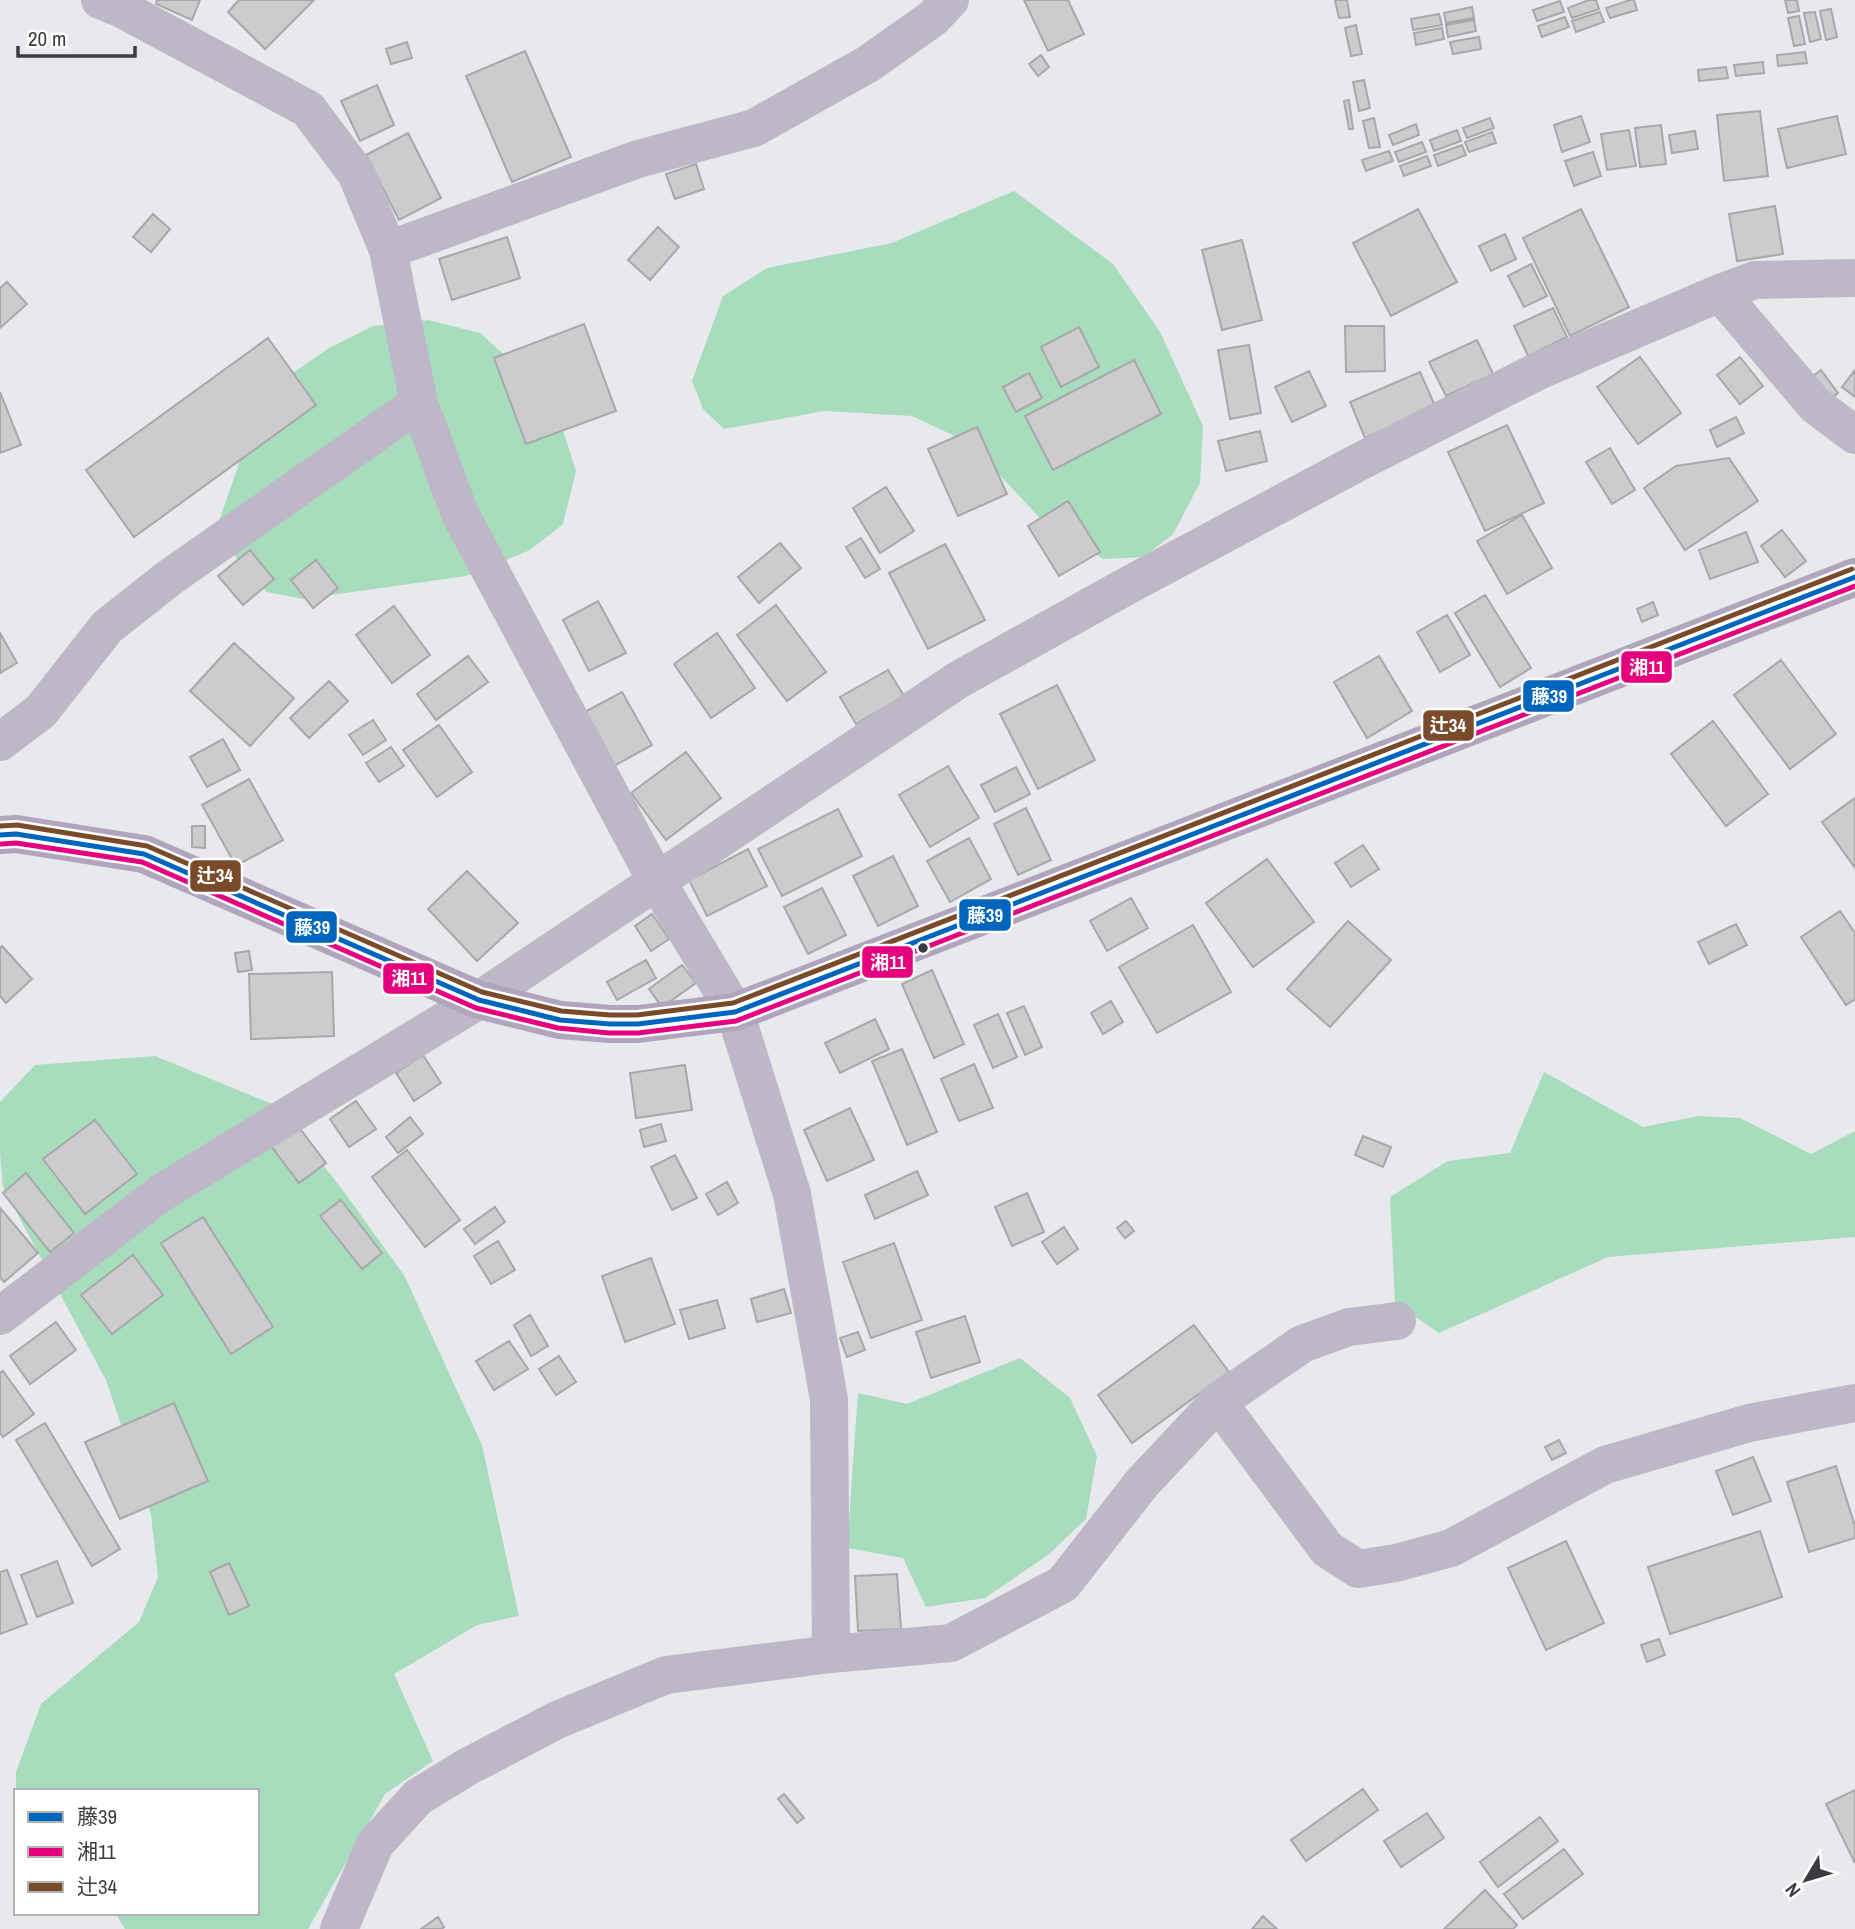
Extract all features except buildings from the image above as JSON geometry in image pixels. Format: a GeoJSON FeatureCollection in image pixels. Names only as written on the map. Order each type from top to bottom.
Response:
{"type":"FeatureCollection","features":[{"type":"Feature","properties":{"kind":"main road"},"geometry":{"type":"LineString","coordinates":[[0,835],[16,834],[144,854],[479,1000],[560,1020],[638,1024],[735,1012],[1855,576]]}},
{"type":"Feature","properties":{"kind":"street"},"geometry":{"type":"LineString","coordinates":[[388,250],[638,159],[754,128],[868,64],[933,18],[950,0]]}},
{"type":"Feature","properties":{"kind":"street"},"geometry":{"type":"LineString","coordinates":[[116,3],[308,109],[356,173],[388,250],[419,404],[460,514],[656,880],[735,1012],[792,1194],[829,1399],[831,1654]]}},
{"type":"Feature","properties":{"kind":"street"},"geometry":{"type":"LineString","coordinates":[[0,1316],[161,1193],[479,1000],[958,680],[1357,463],[1538,370],[1755,280],[1855,278]]}},
{"type":"Feature","properties":{"kind":"street"},"geometry":{"type":"LineString","coordinates":[[1720,293],[1815,405],[1854,432]]}},
{"type":"Feature","properties":{"kind":"street"},"geometry":{"type":"LineString","coordinates":[[0,742],[41,711],[107,627],[169,578],[419,404]]}},
{"type":"Feature","properties":{"kind":"street"},"geometry":{"type":"LineString","coordinates":[[339,1929],[375,1844],[418,1797],[467,1767],[557,1720],[666,1675],[831,1654],[951,1643],[1063,1584],[1142,1483],[1218,1402],[1302,1344],[1349,1327],[1397,1321]]}},
{"type":"Feature","properties":{"kind":"street"},"geometry":{"type":"LineString","coordinates":[[1218,1402],[1327,1549],[1358,1569],[1396,1563],[1451,1548],[1605,1465],[1749,1423],[1855,1403]]}},
{"type":"Feature","properties":{"kind":"green space"},"geometry":{"type":"Polygon","coordinates":[[[1014,191],[1113,264],[1160,332],[1203,426],[1200,483],[1173,534],[1144,557],[1103,559],[1039,517],[970,443],[912,416],[824,411],[724,429],[703,409],[692,381],[723,296],[767,268],[892,243],[1014,191]]]}},
{"type":"Feature","properties":{"kind":"green space"},"geometry":{"type":"Polygon","coordinates":[[[428,320],[480,333],[524,373],[559,418],[576,471],[563,524],[530,550],[466,576],[303,599],[267,592],[243,568],[217,527],[263,394],[329,348],[373,326],[428,320]]]}},
{"type":"Feature","properties":{"kind":"green space"},"geometry":{"type":"Polygon","coordinates":[[[155,1056],[277,1106],[342,1189],[404,1275],[482,1445],[519,1616],[477,1625],[394,1674],[433,1761],[385,1794],[308,1929],[125,1929],[116,1915],[259,1915],[259,1789],[16,1789],[16,1772],[41,1704],[139,1622],[158,1577],[151,1515],[106,1380],[3,1187],[0,1102],[35,1065],[155,1056]]]}},
{"type":"Feature","properties":{"kind":"green space"},"geometry":{"type":"Polygon","coordinates":[[[1544,1072],[1643,1127],[1699,1116],[1740,1118],[1811,1154],[1855,1131],[1855,1237],[1608,1257],[1439,1333],[1395,1303],[1390,1197],[1448,1161],[1510,1153],[1544,1072]]]}},
{"type":"Feature","properties":{"kind":"green space"},"geometry":{"type":"Polygon","coordinates":[[[1020,1358],[1070,1398],[1097,1456],[1086,1519],[1048,1555],[985,1598],[926,1607],[903,1558],[847,1548],[858,1393],[907,1404],[1020,1358]]]}},
{"type":"Feature","properties":{"kind":"transit line","name":"辻34"},"geometry":{"type":"LineString","coordinates":[[0,826],[17,825],[147,846],[482,992],[561,1011],[610,1015],[637,1015],[733,1003],[1852,569]]}},
{"type":"Feature","properties":{"kind":"transit line","name":"藤39"},"geometry":{"type":"LineString","coordinates":[[0,835],[16,834],[144,854],[479,1000],[560,1020],[638,1024],[735,1012],[1855,577]]}},
{"type":"Feature","properties":{"kind":"transit line","name":"湘11"},"geometry":{"type":"LineString","coordinates":[[1,844],[16,843],[142,862],[476,1008],[558,1028],[638,1033],[736,1021],[1855,586]]}}]}
